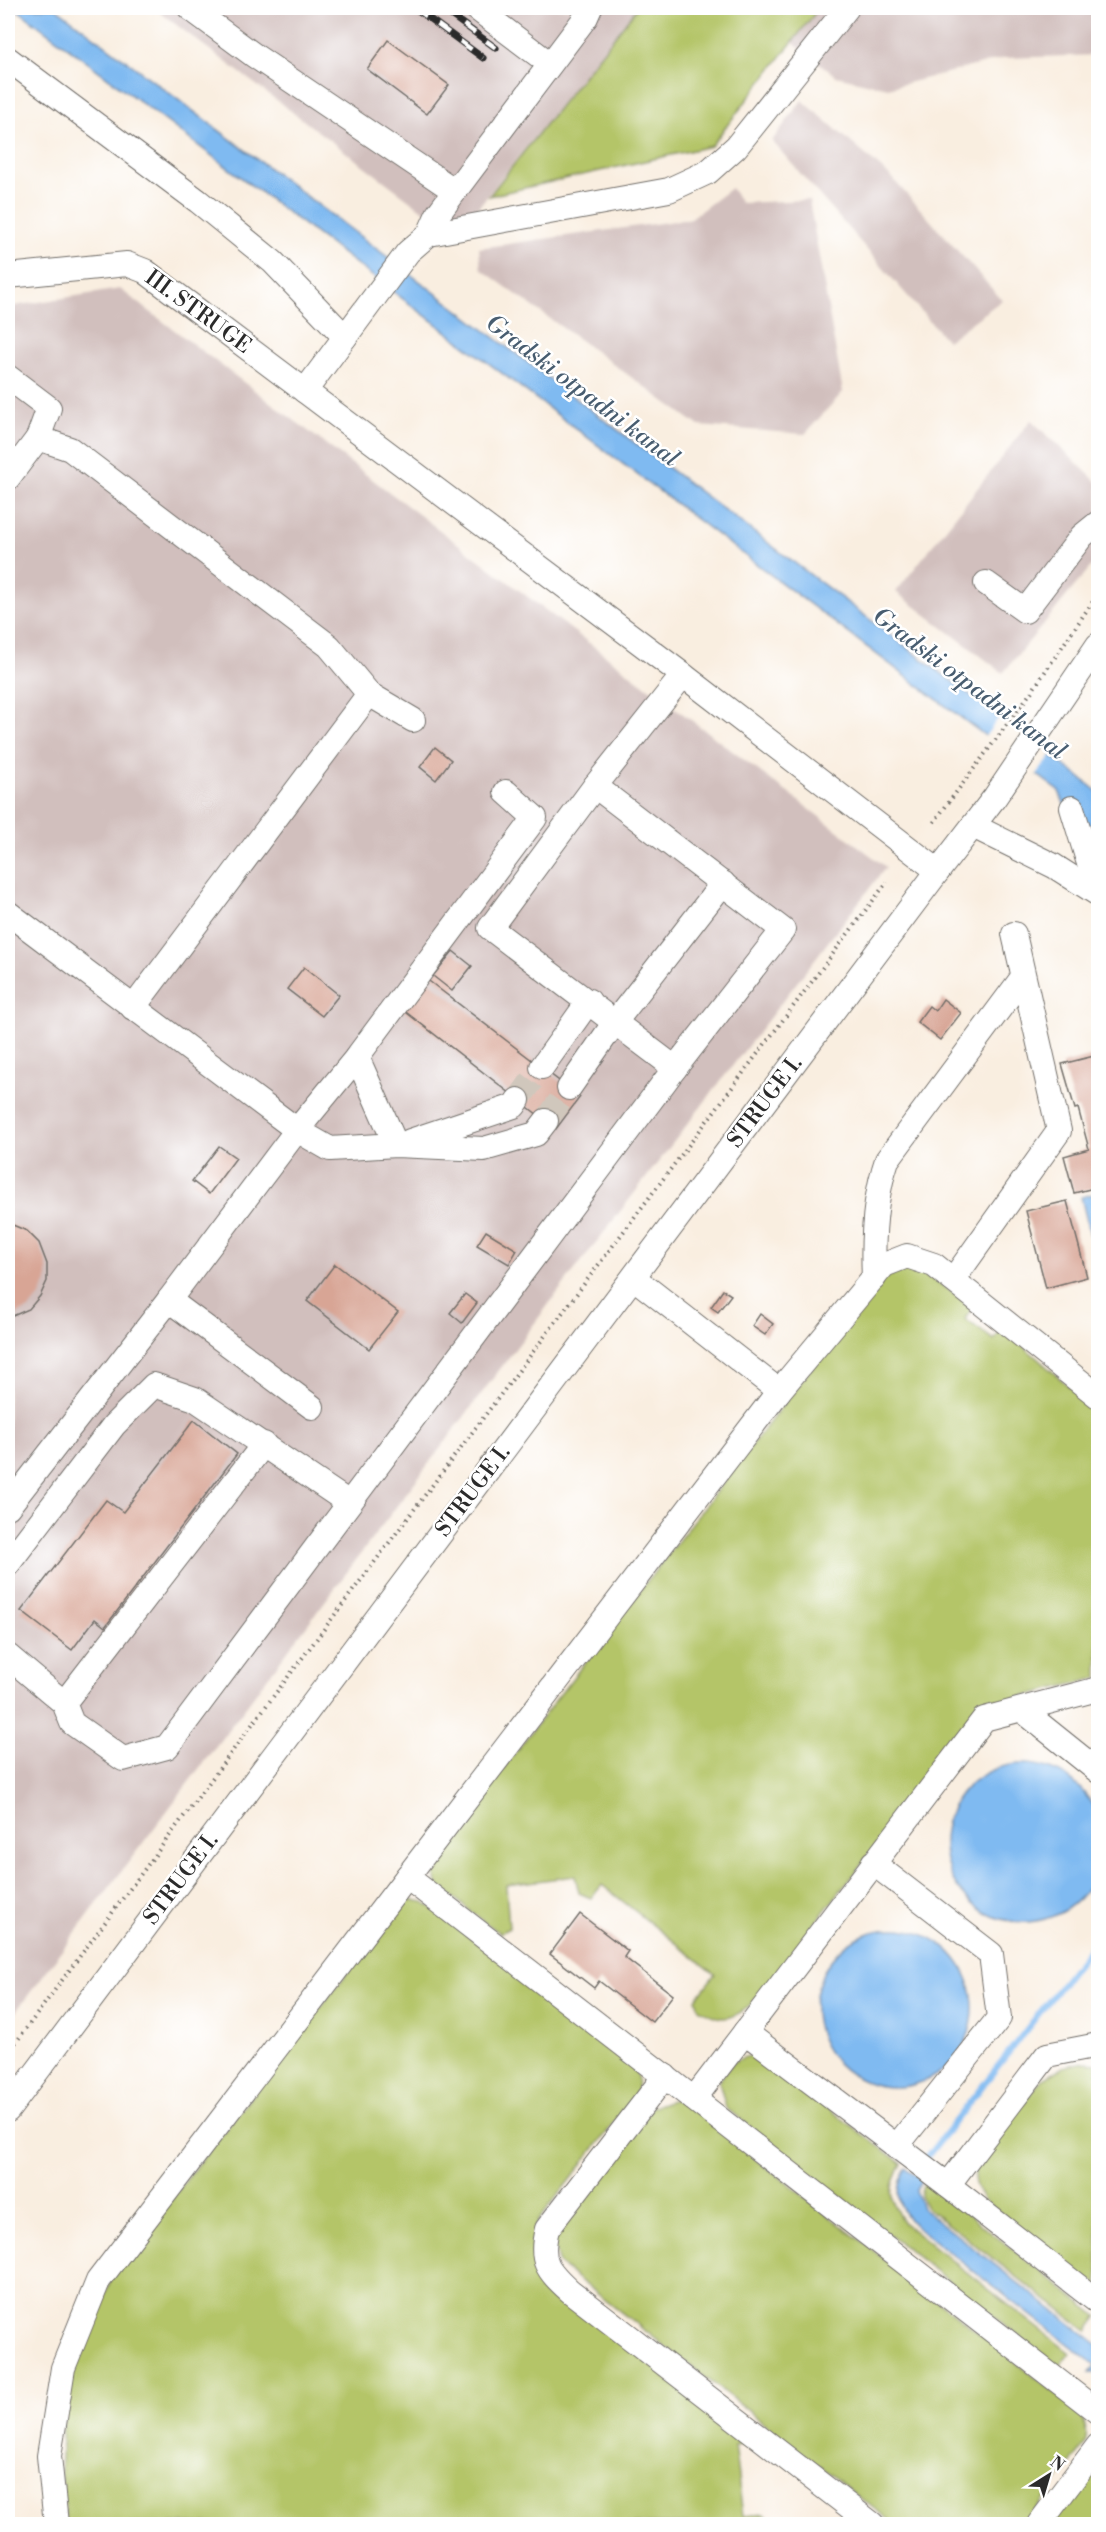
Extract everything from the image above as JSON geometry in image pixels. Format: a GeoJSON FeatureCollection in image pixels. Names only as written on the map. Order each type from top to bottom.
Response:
{"type":"FeatureCollection","features":[{"type":"Feature","properties":{"kind":"street"},"geometry":{"type":"LineString","coordinates":[[190,8],[255,56],[455,191]]}},
{"type":"Feature","properties":{"kind":"street"},"geometry":{"type":"LineString","coordinates":[[476,8],[550,64]]}},
{"type":"Feature","properties":{"kind":"street"},"geometry":{"type":"LineString","coordinates":[[305,391],[408,252],[429,234],[438,214],[586,17],[590,8]]}},
{"type":"Feature","properties":{"kind":"street"},"geometry":{"type":"LineString","coordinates":[[429,234],[669,190],[708,172],[736,147],[847,8]]}},
{"type":"Feature","properties":{"kind":"street"},"geometry":{"type":"LineString","coordinates":[[8,59],[198,201],[273,262],[345,337]]}},
{"type":"Feature","properties":{"kind":"street","name":"III. STRUGE"},"geometry":{"type":"LineString","coordinates":[[8,276],[127,264],[145,271],[683,675],[938,871]]}},
{"type":"Feature","properties":{"kind":"street"},"geometry":{"type":"LineString","coordinates":[[8,377],[49,408],[38,438],[8,478]]}},
{"type":"Feature","properties":{"kind":"street"},"geometry":{"type":"LineString","coordinates":[[38,438],[70,449],[329,646],[369,694],[413,720]]}},
{"type":"Feature","properties":{"kind":"street"},"geometry":{"type":"LineString","coordinates":[[986,583],[1025,611],[1082,536],[1098,523]]}},
{"type":"Feature","properties":{"kind":"street","name":"STRUGE I."},"geometry":{"type":"LineString","coordinates":[[8,2110],[995,797],[1098,645]]}},
{"type":"Feature","properties":{"kind":"street"},"geometry":{"type":"LineString","coordinates":[[675,1068],[490,928],[595,786],[683,675]]}},
{"type":"Feature","properties":{"kind":"street"},"geometry":{"type":"LineString","coordinates":[[134,1008],[369,694]]}},
{"type":"Feature","properties":{"kind":"street"},"geometry":{"type":"LineString","coordinates":[[8,1656],[64,1703],[72,1723],[123,1759],[167,1747],[675,1068],[783,930],[595,786]]}},
{"type":"Feature","properties":{"kind":"street"},"geometry":{"type":"LineString","coordinates":[[8,1507],[169,1300],[297,1130],[357,1057],[535,818],[506,792]]}},
{"type":"Feature","properties":{"kind":"street"},"geometry":{"type":"LineString","coordinates":[[1072,808],[1098,894]]}},
{"type":"Feature","properties":{"kind":"street"},"geometry":{"type":"LineString","coordinates":[[973,826],[1054,866],[1098,894]]}},
{"type":"Feature","properties":{"kind":"street"},"geometry":{"type":"LineString","coordinates":[[569,1088],[615,1022],[723,883]]}},
{"type":"Feature","properties":{"kind":"street"},"geometry":{"type":"LineString","coordinates":[[8,914],[297,1130],[330,1149],[396,1145],[484,1149],[536,1134],[546,1120]]}},
{"type":"Feature","properties":{"kind":"street"},"geometry":{"type":"LineString","coordinates":[[953,1280],[1059,1131],[1014,934]]}},
{"type":"Feature","properties":{"kind":"street"},"geometry":{"type":"LineString","coordinates":[[874,1278],[873,1227],[878,1184],[887,1160],[1023,977]]}},
{"type":"Feature","properties":{"kind":"street"},"geometry":{"type":"LineString","coordinates":[[542,1067],[589,1001]]}},
{"type":"Feature","properties":{"kind":"street"},"geometry":{"type":"LineString","coordinates":[[357,1057],[396,1145]]}},
{"type":"Feature","properties":{"kind":"street"},"geometry":{"type":"LineString","coordinates":[[396,1145],[514,1106],[519,1100]]}},
{"type":"Feature","properties":{"kind":"street"},"geometry":{"type":"LineString","coordinates":[[56,2524],[49,2456],[63,2368],[98,2281],[779,1391],[884,1264],[907,1256],[934,1265],[1098,1396]]}},
{"type":"Feature","properties":{"kind":"street"},"geometry":{"type":"LineString","coordinates":[[634,1278],[779,1391]]}},
{"type":"Feature","properties":{"kind":"street"},"geometry":{"type":"LineString","coordinates":[[169,1300],[312,1407]]}},
{"type":"Feature","properties":{"kind":"street"},"geometry":{"type":"LineString","coordinates":[[8,1564],[114,1425],[154,1385],[195,1399],[349,1503]]}},
{"type":"Feature","properties":{"kind":"street"},"geometry":{"type":"LineString","coordinates":[[64,1703],[264,1444]]}},
{"type":"Feature","properties":{"kind":"street"},"geometry":{"type":"LineString","coordinates":[[694,2099],[984,1719],[1098,1689]]}},
{"type":"Feature","properties":{"kind":"street"},"geometry":{"type":"LineString","coordinates":[[1022,1710],[1098,1771]]}},
{"type":"Feature","properties":{"kind":"street"},"geometry":{"type":"LineString","coordinates":[[873,1863],[991,1954],[999,2018],[912,2159]]}},
{"type":"Feature","properties":{"kind":"street"},"geometry":{"type":"LineString","coordinates":[[407,1877],[1098,2412]]}},
{"type":"Feature","properties":{"kind":"street"},"geometry":{"type":"LineString","coordinates":[[745,2032],[948,2185],[1098,2302]]}},
{"type":"Feature","properties":{"kind":"street"},"geometry":{"type":"LineString","coordinates":[[948,2185],[1047,2055],[1098,2045]]}},
{"type":"Feature","properties":{"kind":"street"},"geometry":{"type":"LineString","coordinates":[[665,2076],[547,2229],[543,2243],[544,2259],[551,2274],[570,2291],[872,2524]]}},
{"type":"Feature","properties":{"kind":"street"},"geometry":{"type":"LineString","coordinates":[[1039,2524],[1098,2446]]}},
{"type":"Feature","properties":{"kind":"path"},"geometry":{"type":"LineString","coordinates":[[934,822],[1032,692],[1098,594]]}},
{"type":"Feature","properties":{"kind":"path"},"geometry":{"type":"LineString","coordinates":[[8,2053],[255,1720],[887,882]]}},
{"type":"Feature","properties":{"kind":"shaded area"},"geometry":{"type":"Polygon","coordinates":[[[154,8],[637,8],[456,235],[154,8]]]}},
{"type":"Feature","properties":{"kind":"shaded area"},"geometry":{"type":"Polygon","coordinates":[[[819,8],[1098,8],[1098,55],[1005,58],[888,88],[836,76],[792,42],[819,8]]]}},
{"type":"Feature","properties":{"kind":"shaded area"},"geometry":{"type":"Polygon","coordinates":[[[802,100],[891,177],[1002,300],[947,341],[772,141],[802,100]]]}},
{"type":"Feature","properties":{"kind":"shaded area"},"geometry":{"type":"Polygon","coordinates":[[[731,188],[741,203],[809,200],[843,392],[805,434],[699,426],[481,269],[479,248],[690,219],[731,188]]]}},
{"type":"Feature","properties":{"kind":"shaded area"},"geometry":{"type":"Polygon","coordinates":[[[120,289],[886,867],[561,1288],[8,2022],[8,307],[120,289]]]}},
{"type":"Feature","properties":{"kind":"shaded area"},"geometry":{"type":"Polygon","coordinates":[[[1031,420],[1098,483],[1098,558],[1003,673],[896,592],[1031,420]]]}},
{"type":"Feature","properties":{"kind":"green space"},"geometry":{"type":"Polygon","coordinates":[[[637,8],[819,8],[711,146],[489,196],[637,8]]]}},
{"type":"Feature","properties":{"kind":"green space"},"geometry":{"type":"Polygon","coordinates":[[[908,1269],[919,1270],[974,1306],[965,1319],[994,1340],[1003,1328],[1089,1404],[1098,1444],[1098,1678],[992,1704],[983,1709],[750,2006],[736,2015],[724,2018],[713,2016],[699,2008],[696,1999],[715,1974],[602,1885],[591,1898],[579,1893],[575,1876],[506,1885],[509,1928],[500,1933],[493,1929],[438,1885],[434,1870],[437,1854],[873,1288],[884,1277],[908,1269]]]}},
{"type":"Feature","properties":{"kind":"green space"},"geometry":{"type":"Polygon","coordinates":[[[412,1900],[424,1902],[631,2061],[637,2077],[636,2095],[537,2222],[532,2247],[535,2263],[548,2284],[749,2443],[734,2445],[743,2516],[764,2514],[778,2524],[66,2524],[60,2471],[64,2413],[74,2366],[114,2273],[401,1904],[412,1900]]]}},
{"type":"Feature","properties":{"kind":"green space"},"geometry":{"type":"Polygon","coordinates":[[[758,2055],[902,2164],[894,2180],[891,2194],[892,2201],[904,2223],[1070,2353],[1059,2367],[726,2108],[719,2082],[738,2059],[758,2055]]]}},
{"type":"Feature","properties":{"kind":"green space"},"geometry":{"type":"Polygon","coordinates":[[[1084,2062],[1098,2063],[1098,2289],[983,2199],[974,2178],[976,2163],[1041,2080],[1063,2067],[1084,2062]]]}},
{"type":"Feature","properties":{"kind":"green space"},"geometry":{"type":"Polygon","coordinates":[[[671,2100],[682,2101],[1082,2414],[1087,2434],[1085,2444],[1024,2524],[894,2524],[559,2264],[553,2245],[560,2227],[652,2107],[671,2100]]]}},
{"type":"Feature","properties":{"kind":"green space"},"geometry":{"type":"Polygon","coordinates":[[[926,2182],[1098,2316],[1087,2331],[926,2207],[921,2194],[926,2182]]]}},
{"type":"Feature","properties":{"kind":"green space"},"geometry":{"type":"Polygon","coordinates":[[[1098,2463],[1098,2524],[1051,2524],[1098,2463]]]}},
{"type":"Feature","properties":{"kind":"water"},"geometry":{"type":"Polygon","coordinates":[[[15,8],[56,8],[1077,775],[1098,792],[1098,860],[1066,809],[1059,791],[15,8]]]}},
{"type":"Feature","properties":{"kind":"water"},"geometry":{"type":"Polygon","coordinates":[[[1098,1193],[1098,1266],[1081,1197],[1098,1193]]]}},
{"type":"Feature","properties":{"kind":"water"},"geometry":{"type":"Polygon","coordinates":[[[1023,1764],[1053,1770],[1067,1777],[1079,1787],[1089,1799],[1096,1813],[1102,1843],[1096,1873],[1089,1887],[1079,1899],[1067,1909],[1053,1916],[1023,1922],[993,1916],[979,1909],[967,1899],[957,1887],[950,1873],[944,1843],[950,1813],[957,1799],[967,1787],[979,1777],[993,1770],[1023,1764]]]}},
{"type":"Feature","properties":{"kind":"water"},"geometry":{"type":"Polygon","coordinates":[[[894,1929],[909,1930],[924,1935],[938,1942],[950,1952],[960,1964],[967,1978],[972,1993],[972,2023],[967,2038],[960,2052],[950,2064],[938,2074],[924,2081],[909,2086],[894,2087],[879,2086],[864,2081],[850,2074],[838,2064],[828,2052],[821,2038],[816,2023],[815,2008],[816,1993],[821,1978],[828,1964],[838,1952],[850,1942],[864,1935],[879,1930],[894,1929]]]}},
{"type":"Feature","properties":{"kind":"water"},"geometry":{"type":"Polygon","coordinates":[[[906,2168],[922,2180],[916,2190],[922,2208],[1098,2345],[1098,2373],[1089,2373],[1095,2365],[909,2220],[901,2206],[898,2192],[906,2168]]]}},
{"type":"Feature","properties":{"kind":"pier"},"geometry":{"type":"Polygon","coordinates":[[[1001,715],[1053,753],[1035,777],[984,738],[1001,715]]]}},
{"type":"Feature","properties":{"kind":"building"},"geometry":{"type":"Polygon","coordinates":[[[388,40],[449,85],[427,114],[367,69],[388,40]]]}},
{"type":"Feature","properties":{"kind":"building"},"geometry":{"type":"Polygon","coordinates":[[[435,747],[451,760],[436,780],[420,767],[435,747]]]}},
{"type":"Feature","properties":{"kind":"building"},"geometry":{"type":"Polygon","coordinates":[[[453,951],[472,966],[452,991],[433,976],[453,951]]]}},
{"type":"Feature","properties":{"kind":"building"},"geometry":{"type":"Polygon","coordinates":[[[304,967],[339,995],[322,1016],[287,989],[304,967]]]}},
{"type":"Feature","properties":{"kind":"building"},"geometry":{"type":"Polygon","coordinates":[[[425,978],[580,1097],[556,1129],[402,1009],[425,978]]]}},
{"type":"Feature","properties":{"kind":"building"},"geometry":{"type":"Polygon","coordinates":[[[943,999],[961,1013],[940,1040],[917,1022],[929,1006],[935,1011],[943,999]]]}},
{"type":"Feature","properties":{"kind":"building"},"geometry":{"type":"Polygon","coordinates":[[[1098,1055],[1098,1187],[1074,1193],[1064,1156],[1089,1149],[1078,1108],[1075,1109],[1062,1064],[1098,1055]]]}},
{"type":"Feature","properties":{"kind":"building"},"geometry":{"type":"Polygon","coordinates":[[[219,1146],[236,1158],[209,1194],[192,1181],[219,1146]]]}},
{"type":"Feature","properties":{"kind":"building"},"geometry":{"type":"Polygon","coordinates":[[[1067,1201],[1087,1277],[1046,1288],[1026,1211],[1067,1201]]]}},
{"type":"Feature","properties":{"kind":"building"},"geometry":{"type":"Polygon","coordinates":[[[8,1223],[27,1231],[39,1243],[47,1264],[47,1281],[40,1296],[29,1309],[8,1318],[8,1223]]]}},
{"type":"Feature","properties":{"kind":"building"},"geometry":{"type":"Polygon","coordinates":[[[486,1231],[517,1250],[509,1264],[477,1245],[486,1231]]]}},
{"type":"Feature","properties":{"kind":"building"},"geometry":{"type":"Polygon","coordinates":[[[335,1264],[398,1312],[369,1349],[307,1301],[335,1264]]]}},
{"type":"Feature","properties":{"kind":"building"},"geometry":{"type":"Polygon","coordinates":[[[723,1290],[731,1295],[718,1312],[711,1307],[723,1290]]]}},
{"type":"Feature","properties":{"kind":"building"},"geometry":{"type":"Polygon","coordinates":[[[465,1294],[477,1303],[462,1323],[450,1313],[465,1294]]]}},
{"type":"Feature","properties":{"kind":"building"},"geometry":{"type":"Polygon","coordinates":[[[760,1314],[773,1324],[765,1335],[752,1326],[760,1314]]]}},
{"type":"Feature","properties":{"kind":"building"},"geometry":{"type":"Polygon","coordinates":[[[194,1420],[237,1454],[105,1627],[95,1619],[72,1650],[21,1611],[106,1500],[123,1512],[194,1420]]]}},
{"type":"Feature","properties":{"kind":"building"},"geometry":{"type":"Polygon","coordinates":[[[580,1914],[628,1951],[624,1957],[673,1995],[652,2022],[599,1981],[594,1988],[550,1954],[580,1914]]]}},
{"type":"Feature","properties":{"kind":"waterway"},"geometry":{"type":"LineString","coordinates":[[923,2162],[1098,1938]]}},
{"type":"Feature","properties":{"kind":"tunnel"},"geometry":{"type":"LineString","coordinates":[[518,1100],[542,1067]]}},
{"type":"Feature","properties":{"kind":"tunnel"},"geometry":{"type":"LineString","coordinates":[[546,1121],[569,1088]]}},
{"type":"Feature","properties":{"kind":"railway"},"geometry":{"type":"LineString","coordinates":[[415,8],[483,58]]}},
{"type":"Feature","properties":{"kind":"railway"},"geometry":{"type":"LineString","coordinates":[[441,8],[496,48]]}},
{"type":"Feature","properties":{"kind":"water label","name":"Gradski otpadni kanal"},"geometry":{"type":"Point","coordinates":[582,391]}},
{"type":"Feature","properties":{"kind":"water label","name":"Gradski otpadni kanal"},"geometry":{"type":"Point","coordinates":[969,684]}}]}
